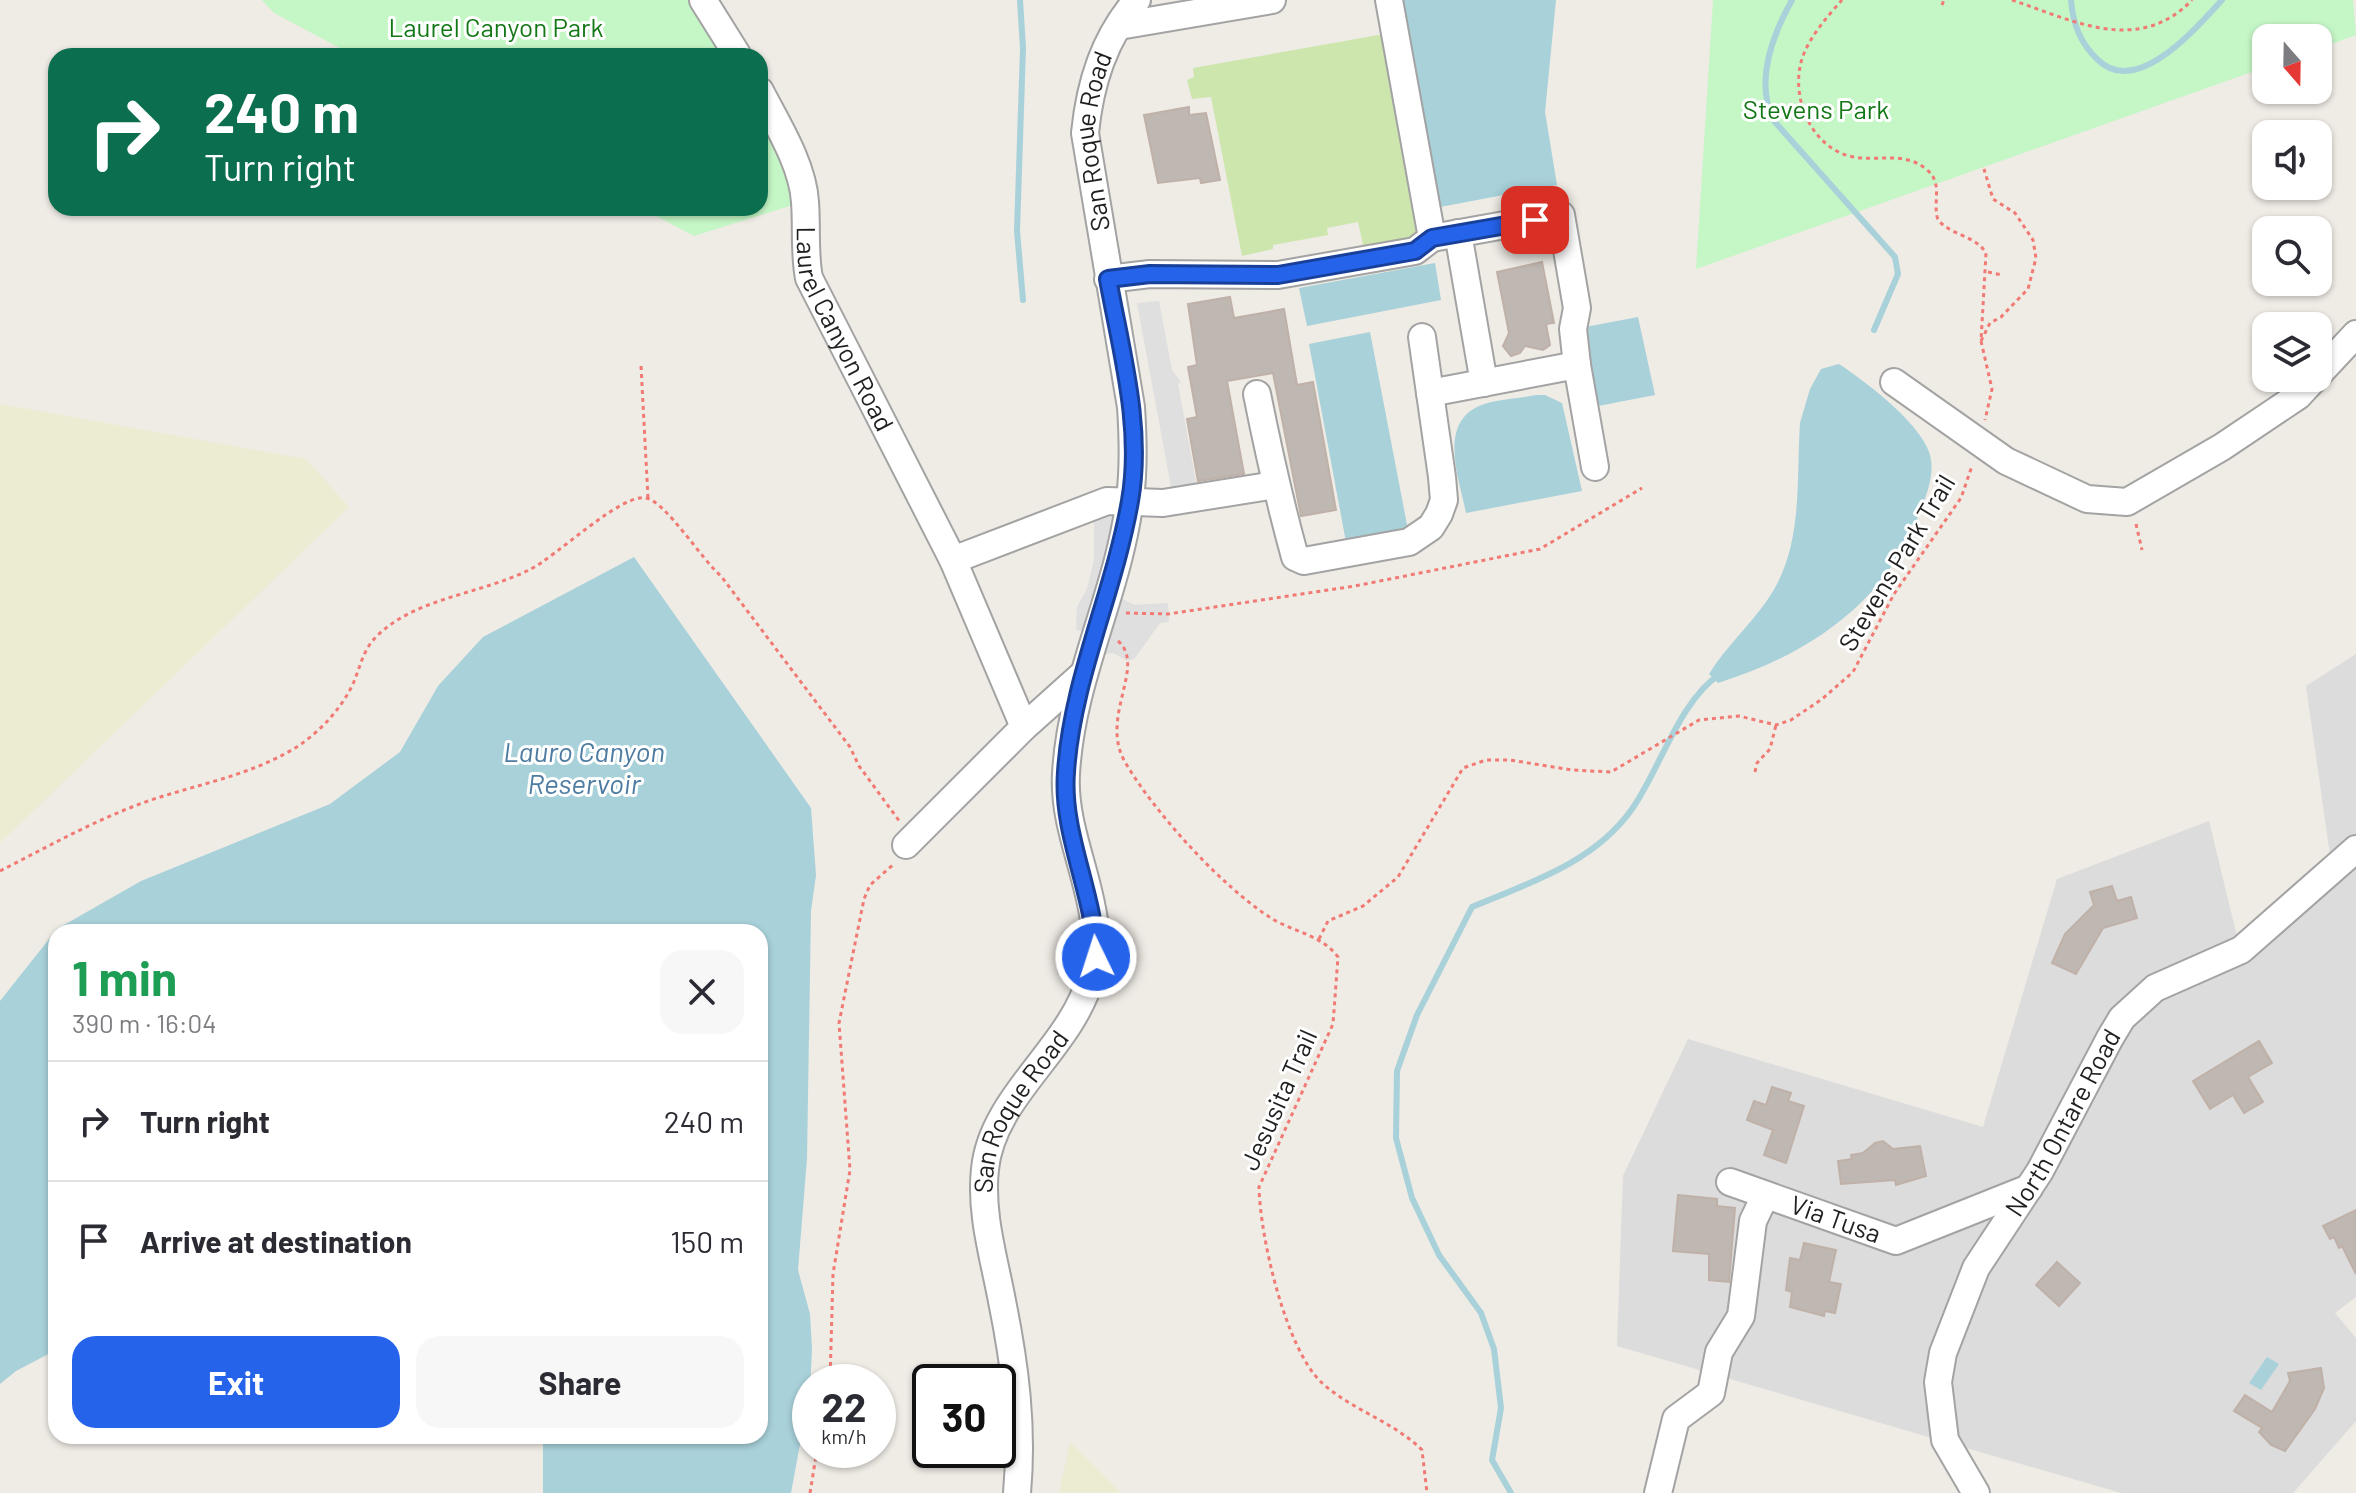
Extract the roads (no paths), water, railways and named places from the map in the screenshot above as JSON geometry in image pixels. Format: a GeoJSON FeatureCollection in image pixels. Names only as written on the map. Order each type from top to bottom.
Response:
{"type":"FeatureCollection","features":[{"type":"Feature","properties":{"kind":"street"},"geometry":{"type":"LineString","coordinates":[[703,0],[733,48]]}},
{"type":"Feature","properties":{"kind":"street","name":"San Roque Road"},"geometry":{"type":"LineString","coordinates":[[1017,1493],[1020,1414],[985,1210],[984,1170],[999,1120],[1074,1018],[1085,999],[1096,957],[1093,914],[1067,810],[1065,777],[1069,734],[1081,676],[1100,620],[1130,500],[1131,407],[1085,133],[1091,89],[1101,57],[1137,0]]}},
{"type":"Feature","properties":{"kind":"street"},"geometry":{"type":"LineString","coordinates":[[1119,26],[1272,0]]}},
{"type":"Feature","properties":{"kind":"street"},"geometry":{"type":"LineString","coordinates":[[1389,0],[1432,238]]}},
{"type":"Feature","properties":{"kind":"street","name":"Laurel Canyon Road"},"geometry":{"type":"LineString","coordinates":[[768,108],[792,159],[805,200],[805,259],[809,278],[953,560],[1024,727]]}},
{"type":"Feature","properties":{"kind":"street"},"geometry":{"type":"LineString","coordinates":[[1108,279],[1150,274],[1278,275],[1415,251],[1432,238],[1561,215],[1577,308],[1573,329],[1577,365],[1595,467]]}},
{"type":"Feature","properties":{"kind":"street"},"geometry":{"type":"LineString","coordinates":[[1458,233],[1484,383]]}},
{"type":"Feature","properties":{"kind":"street"},"geometry":{"type":"LineString","coordinates":[[1894,382],[2006,461],[2087,499],[2127,502],[2222,447],[2298,396],[2356,334]]}},
{"type":"Feature","properties":{"kind":"street"},"geometry":{"type":"LineString","coordinates":[[1257,394],[1275,485],[1283,500],[1292,546],[1299,560],[1409,542],[1422,535],[1439,514],[1444,500],[1422,337]]}},
{"type":"Feature","properties":{"kind":"street"},"geometry":{"type":"LineString","coordinates":[[1430,393],[1577,365]]}},
{"type":"Feature","properties":{"kind":"street"},"geometry":{"type":"LineString","coordinates":[[953,560],[1107,501],[1163,503],[1275,485]]}},
{"type":"Feature","properties":{"kind":"street"},"geometry":{"type":"LineString","coordinates":[[909,842],[1024,727],[1081,676]]}},
{"type":"Feature","properties":{"kind":"street","name":"North Ontare Road"},"geometry":{"type":"LineString","coordinates":[[1976,1493],[1945,1440],[1938,1382],[1943,1353],[1976,1268],[2029,1188],[2110,1038],[2137,1002],[2176,977],[2218,963],[2241,950],[2356,849]]}},
{"type":"Feature","properties":{"kind":"street","name":"Via Tusa"},"geometry":{"type":"LineString","coordinates":[[1730,1182],[1896,1241],[2029,1188]]}},
{"type":"Feature","properties":{"kind":"street"},"geometry":{"type":"LineString","coordinates":[[1658,1493],[1676,1419],[1711,1393],[1719,1352],[1741,1316],[1753,1221],[1765,1196]]}},
{"type":"Feature","properties":{"kind":"water"},"geometry":{"type":"Polygon","coordinates":[[[1396,0],[1556,0],[1545,112],[1557,185],[1435,208],[1396,0]]]}},
{"type":"Feature","properties":{"kind":"water"},"geometry":{"type":"Polygon","coordinates":[[[1435,263],[1441,300],[1307,326],[1299,288],[1435,263]]]}},
{"type":"Feature","properties":{"kind":"water"},"geometry":{"type":"Polygon","coordinates":[[[1638,317],[1655,395],[1593,407],[1580,328],[1638,317]]]}},
{"type":"Feature","properties":{"kind":"water"},"geometry":{"type":"Polygon","coordinates":[[[1370,332],[1408,530],[1346,542],[1309,344],[1370,332]]]}},
{"type":"Feature","properties":{"kind":"water"},"geometry":{"type":"Polygon","coordinates":[[[1839,364],[1890,403],[1923,440],[1932,467],[1923,505],[1887,573],[1865,599],[1840,621],[1783,657],[1718,683],[1709,674],[1766,602],[1787,560],[1796,516],[1800,423],[1810,389],[1821,369],[1839,364]]]}},
{"type":"Feature","properties":{"kind":"water"},"geometry":{"type":"Polygon","coordinates":[[[1545,395],[1562,403],[1582,491],[1466,513],[1455,456],[1458,428],[1464,417],[1475,408],[1489,403],[1545,395]]]}},
{"type":"Feature","properties":{"kind":"water","name":"Lauro Canyon Reservoir"},"geometry":{"type":"Polygon","coordinates":[[[634,557],[811,808],[816,875],[811,911],[807,1158],[798,1270],[810,1314],[812,1349],[811,1364],[792,1364],[792,1468],[796,1468],[791,1493],[543,1493],[543,1444],[768,1444],[768,924],[66,924],[141,881],[330,804],[400,752],[438,686],[483,637],[634,557]]]}},
{"type":"Feature","properties":{"kind":"water","name":"Lauro Canyon Reservoir"},"geometry":{"type":"Polygon","coordinates":[[[48,940],[48,1354],[16,1371],[0,1384],[0,1001],[48,940]]]}},
{"type":"Feature","properties":{"kind":"water"},"geometry":{"type":"Polygon","coordinates":[[[2267,1357],[2279,1364],[2261,1390],[2249,1383],[2267,1357]]]}},
{"type":"Feature","properties":{"kind":"waterway"},"geometry":{"type":"LineString","coordinates":[[1020,0],[1023,48],[1017,231],[1023,300]]}},
{"type":"Feature","properties":{"kind":"waterway"},"geometry":{"type":"LineString","coordinates":[[1792,0],[1768,59],[1768,106],[1774,121],[1895,257],[1898,274],[1874,330]]}},
{"type":"Feature","properties":{"kind":"waterway"},"geometry":{"type":"LineString","coordinates":[[2071,0],[2078,33],[2086,47],[2098,60],[2113,69],[2130,71],[2165,55],[2222,0]]}},
{"type":"Feature","properties":{"kind":"waterway"},"geometry":{"type":"LineString","coordinates":[[1511,1493],[1492,1460],[1501,1408],[1494,1349],[1481,1313],[1439,1255],[1412,1198],[1396,1138],[1397,1071],[1417,1015],[1472,907],[1559,869],[1599,844],[1617,828],[1642,793],[1681,718],[1705,686],[1719,675]]}},
{"type":"Feature","properties":{"kind":"park label","name":"Laurel Canyon Park"},"geometry":{"type":"Point","coordinates":[496,28]}},
{"type":"Feature","properties":{"kind":"park label","name":"Stevens Park"},"geometry":{"type":"Point","coordinates":[1816,110]}}]}
